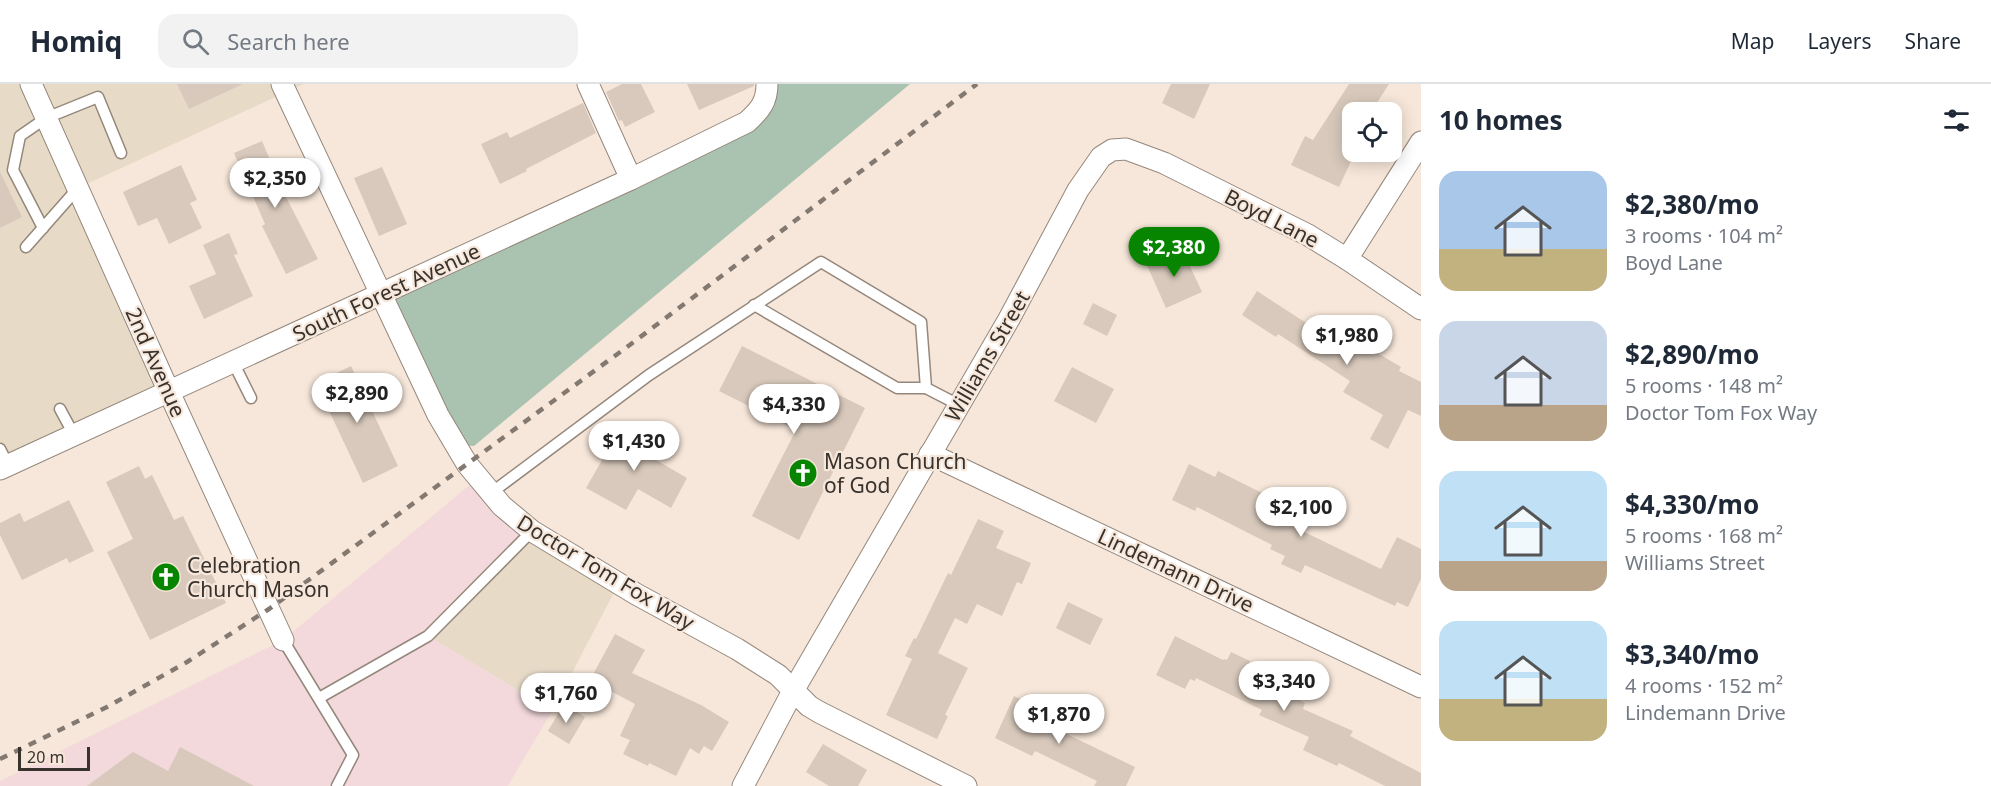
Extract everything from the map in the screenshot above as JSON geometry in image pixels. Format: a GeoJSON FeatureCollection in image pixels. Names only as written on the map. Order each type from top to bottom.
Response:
{"type":"FeatureCollection","features":[{"type":"Feature","properties":{"kind":"street","name":"2nd Avenue"},"geometry":{"type":"LineString","coordinates":[[31,84],[169,392],[284,640]]}},
{"type":"Feature","properties":{"kind":"street","name":"Doctor Tom Fox Way"},"geometry":{"type":"LineString","coordinates":[[282,84],[438,415],[467,464],[502,506],[532,531],[636,594],[737,649],[778,675],[809,706],[966,786]]}},
{"type":"Feature","properties":{"kind":"street"},"geometry":{"type":"LineString","coordinates":[[588,84],[631,179]]}},
{"type":"Feature","properties":{"kind":"street","name":"South Forest Avenue"},"geometry":{"type":"LineString","coordinates":[[3,461],[74,435],[631,179],[747,122],[760,110],[765,94]]}},
{"type":"Feature","properties":{"kind":"street"},"geometry":{"type":"LineString","coordinates":[[1347,259],[1421,142]]}},
{"type":"Feature","properties":{"kind":"street","name":"Boyd Lane"},"geometry":{"type":"LineString","coordinates":[[1112,150],[1126,149],[1164,163],[1308,235],[1421,309]]}},
{"type":"Feature","properties":{"kind":"street","name":"Williams Street"},"geometry":{"type":"LineString","coordinates":[[743,786],[793,691],[1009,319],[1078,190],[1101,157],[1112,150]]}},
{"type":"Feature","properties":{"kind":"street","name":"Lindemann Drive"},"geometry":{"type":"LineString","coordinates":[[930,454],[1421,687]]}},
{"type":"Feature","properties":{"kind":"lane"},"geometry":{"type":"LineString","coordinates":[[43,228],[13,170],[20,136],[46,118],[98,97],[121,153]]}},
{"type":"Feature","properties":{"kind":"lane"},"geometry":{"type":"LineString","coordinates":[[26,247],[78,188]]}},
{"type":"Feature","properties":{"kind":"lane"},"geometry":{"type":"LineString","coordinates":[[491,493],[649,375],[820,262],[921,322],[926,388]]}},
{"type":"Feature","properties":{"kind":"lane"},"geometry":{"type":"LineString","coordinates":[[754,305],[897,388],[926,388],[959,405]]}},
{"type":"Feature","properties":{"kind":"lane"},"geometry":{"type":"LineString","coordinates":[[233,362],[251,398]]}},
{"type":"Feature","properties":{"kind":"lane"},"geometry":{"type":"LineString","coordinates":[[60,409],[74,435]]}},
{"type":"Feature","properties":{"kind":"lane"},"geometry":{"type":"LineString","coordinates":[[319,698],[428,636],[532,531]]}},
{"type":"Feature","properties":{"kind":"lane"},"geometry":{"type":"LineString","coordinates":[[284,640],[353,755],[337,786]]}},
{"type":"Feature","properties":{"kind":"shaded area"},"geometry":{"type":"Polygon","coordinates":[[[0,84],[304,84],[78,188],[169,392],[0,469],[0,84]]]}},
{"type":"Feature","properties":{"kind":"shaded area"},"geometry":{"type":"Polygon","coordinates":[[[478,478],[532,531],[428,636],[552,711],[508,786],[0,786],[0,781],[283,640],[478,478]]]}},
{"type":"Feature","properties":{"kind":"shaded area"},"geometry":{"type":"Polygon","coordinates":[[[532,531],[619,583],[552,711],[428,636],[532,531]]]}},
{"type":"Feature","properties":{"kind":"green space"},"geometry":{"type":"Polygon","coordinates":[[[767,84],[910,84],[474,446],[454,445],[381,295],[747,122],[767,84]]]}},
{"type":"Feature","properties":{"kind":"building"},"geometry":{"type":"Polygon","coordinates":[[[177,84],[243,84],[189,109],[177,84]]]}},
{"type":"Feature","properties":{"kind":"building"},"geometry":{"type":"Polygon","coordinates":[[[622,84],[641,84],[655,112],[625,127],[622,120],[619,121],[606,92],[622,84]]]}},
{"type":"Feature","properties":{"kind":"building"},"geometry":{"type":"Polygon","coordinates":[[[687,84],[754,84],[754,86],[699,110],[687,84]]]}},
{"type":"Feature","properties":{"kind":"building"},"geometry":{"type":"Polygon","coordinates":[[[1171,84],[1210,84],[1194,119],[1162,103],[1171,84]]]}},
{"type":"Feature","properties":{"kind":"building"},"geometry":{"type":"Polygon","coordinates":[[[1349,84],[1389,84],[1377,102],[1342,102],[1342,162],[1351,162],[1339,187],[1291,165],[1305,136],[1313,140],[1349,84]]]}},
{"type":"Feature","properties":{"kind":"building"},"geometry":{"type":"Polygon","coordinates":[[[583,103],[596,133],[500,184],[481,144],[507,132],[510,138],[583,103]]]}},
{"type":"Feature","properties":{"kind":"building"},"geometry":{"type":"Polygon","coordinates":[[[262,141],[286,197],[318,259],[286,274],[262,226],[265,224],[234,153],[262,141]]]}},
{"type":"Feature","properties":{"kind":"building"},"geometry":{"type":"Polygon","coordinates":[[[181,165],[197,200],[190,203],[202,228],[169,244],[157,218],[138,226],[123,192],[181,165]]]}},
{"type":"Feature","properties":{"kind":"building"},"geometry":{"type":"Polygon","coordinates":[[[382,167],[407,224],[379,236],[354,178],[382,167]]]}},
{"type":"Feature","properties":{"kind":"building"},"geometry":{"type":"Polygon","coordinates":[[[0,172],[22,217],[0,228],[0,172]]]}},
{"type":"Feature","properties":{"kind":"building"},"geometry":{"type":"Polygon","coordinates":[[[229,233],[238,254],[234,255],[253,296],[204,319],[189,286],[216,274],[203,245],[229,233]]]}},
{"type":"Feature","properties":{"kind":"building"},"geometry":{"type":"Polygon","coordinates":[[[1181,247],[1202,292],[1166,308],[1146,263],[1181,247]]]}},
{"type":"Feature","properties":{"kind":"building"},"geometry":{"type":"Polygon","coordinates":[[[1257,291],[1314,328],[1318,323],[1365,354],[1369,348],[1401,367],[1399,371],[1421,382],[1421,416],[1408,410],[1388,449],[1370,439],[1383,415],[1343,392],[1350,381],[1278,334],[1276,337],[1242,315],[1257,291]]]}},
{"type":"Feature","properties":{"kind":"building"},"geometry":{"type":"Polygon","coordinates":[[[1093,303],[1117,315],[1107,336],[1083,324],[1093,303]]]}},
{"type":"Feature","properties":{"kind":"building","name":"Mason Church of God"},"geometry":{"type":"Polygon","coordinates":[[[742,346],[865,408],[799,540],[752,516],[796,430],[719,391],[742,346]]]}},
{"type":"Feature","properties":{"kind":"building"},"geometry":{"type":"Polygon","coordinates":[[[351,366],[398,466],[363,483],[316,383],[351,366]]]}},
{"type":"Feature","properties":{"kind":"building"},"geometry":{"type":"Polygon","coordinates":[[[1072,367],[1114,389],[1096,423],[1054,401],[1072,367]]]}},
{"type":"Feature","properties":{"kind":"building"},"geometry":{"type":"Polygon","coordinates":[[[624,422],[653,438],[644,453],[687,478],[671,508],[638,489],[626,510],[586,488],[624,422]]]}},
{"type":"Feature","properties":{"kind":"building"},"geometry":{"type":"Polygon","coordinates":[[[1189,464],[1215,477],[1218,471],[1272,498],[1267,508],[1271,510],[1269,515],[1381,569],[1397,537],[1421,549],[1421,579],[1408,607],[1397,602],[1395,606],[1305,565],[1301,573],[1281,564],[1285,556],[1270,549],[1272,545],[1197,507],[1195,511],[1172,500],[1189,464]]]}},
{"type":"Feature","properties":{"kind":"building","name":"Celebration Church Mason"},"geometry":{"type":"Polygon","coordinates":[[[139,466],[145,479],[152,475],[174,520],[183,516],[226,603],[150,640],[107,552],[133,539],[106,482],[139,466]]]}},
{"type":"Feature","properties":{"kind":"building"},"geometry":{"type":"Polygon","coordinates":[[[69,500],[94,551],[69,563],[67,558],[22,580],[0,535],[0,523],[20,513],[24,522],[69,500]]]}},
{"type":"Feature","properties":{"kind":"building"},"geometry":{"type":"Polygon","coordinates":[[[978,519],[1004,531],[996,548],[1031,563],[1022,584],[1017,582],[1002,616],[977,604],[967,624],[955,618],[938,653],[968,668],[945,715],[948,716],[937,739],[886,715],[912,659],[905,656],[914,638],[916,639],[948,573],[951,575],[978,519]]]}},
{"type":"Feature","properties":{"kind":"building"},"geometry":{"type":"Polygon","coordinates":[[[1068,602],[1103,619],[1090,645],[1056,628],[1068,602]]]}},
{"type":"Feature","properties":{"kind":"building"},"geometry":{"type":"Polygon","coordinates":[[[615,634],[645,650],[632,673],[701,705],[729,722],[712,751],[704,746],[699,754],[690,748],[676,776],[623,754],[630,740],[620,736],[635,704],[590,680],[615,634]]]}},
{"type":"Feature","properties":{"kind":"building"},"geometry":{"type":"Polygon","coordinates":[[[1175,636],[1223,660],[1227,660],[1231,652],[1250,661],[1247,667],[1261,674],[1258,681],[1305,703],[1303,709],[1353,731],[1350,736],[1421,773],[1421,786],[1385,786],[1339,763],[1337,766],[1303,750],[1309,737],[1259,715],[1262,710],[1196,678],[1195,681],[1190,679],[1185,689],[1156,675],[1175,636]]]}},
{"type":"Feature","properties":{"kind":"building"},"geometry":{"type":"Polygon","coordinates":[[[1014,696],[1052,715],[1048,725],[1135,767],[1126,786],[1094,786],[1097,781],[1035,751],[1032,756],[995,738],[1014,696]]]}},
{"type":"Feature","properties":{"kind":"building"},"geometry":{"type":"Polygon","coordinates":[[[564,704],[585,717],[569,744],[548,731],[564,704]]]}},
{"type":"Feature","properties":{"kind":"building"},"geometry":{"type":"Polygon","coordinates":[[[823,744],[867,770],[858,786],[829,786],[806,772],[823,744]]]}},
{"type":"Feature","properties":{"kind":"building"},"geometry":{"type":"Polygon","coordinates":[[[180,747],[254,786],[87,786],[133,752],[168,771],[180,747]]]}},
{"type":"Feature","properties":{"kind":"railway"},"geometry":{"type":"LineString","coordinates":[[0,759],[107,707],[187,662],[269,609],[627,347],[977,84]]}},
{"type":"Feature","properties":{"kind":"place","name":"Mason Church of God"},"geometry":{"type":"Point","coordinates":[803,473]}},
{"type":"Feature","properties":{"kind":"place","name":"Celebration Church Mason"},"geometry":{"type":"Point","coordinates":[166,577]}}]}
